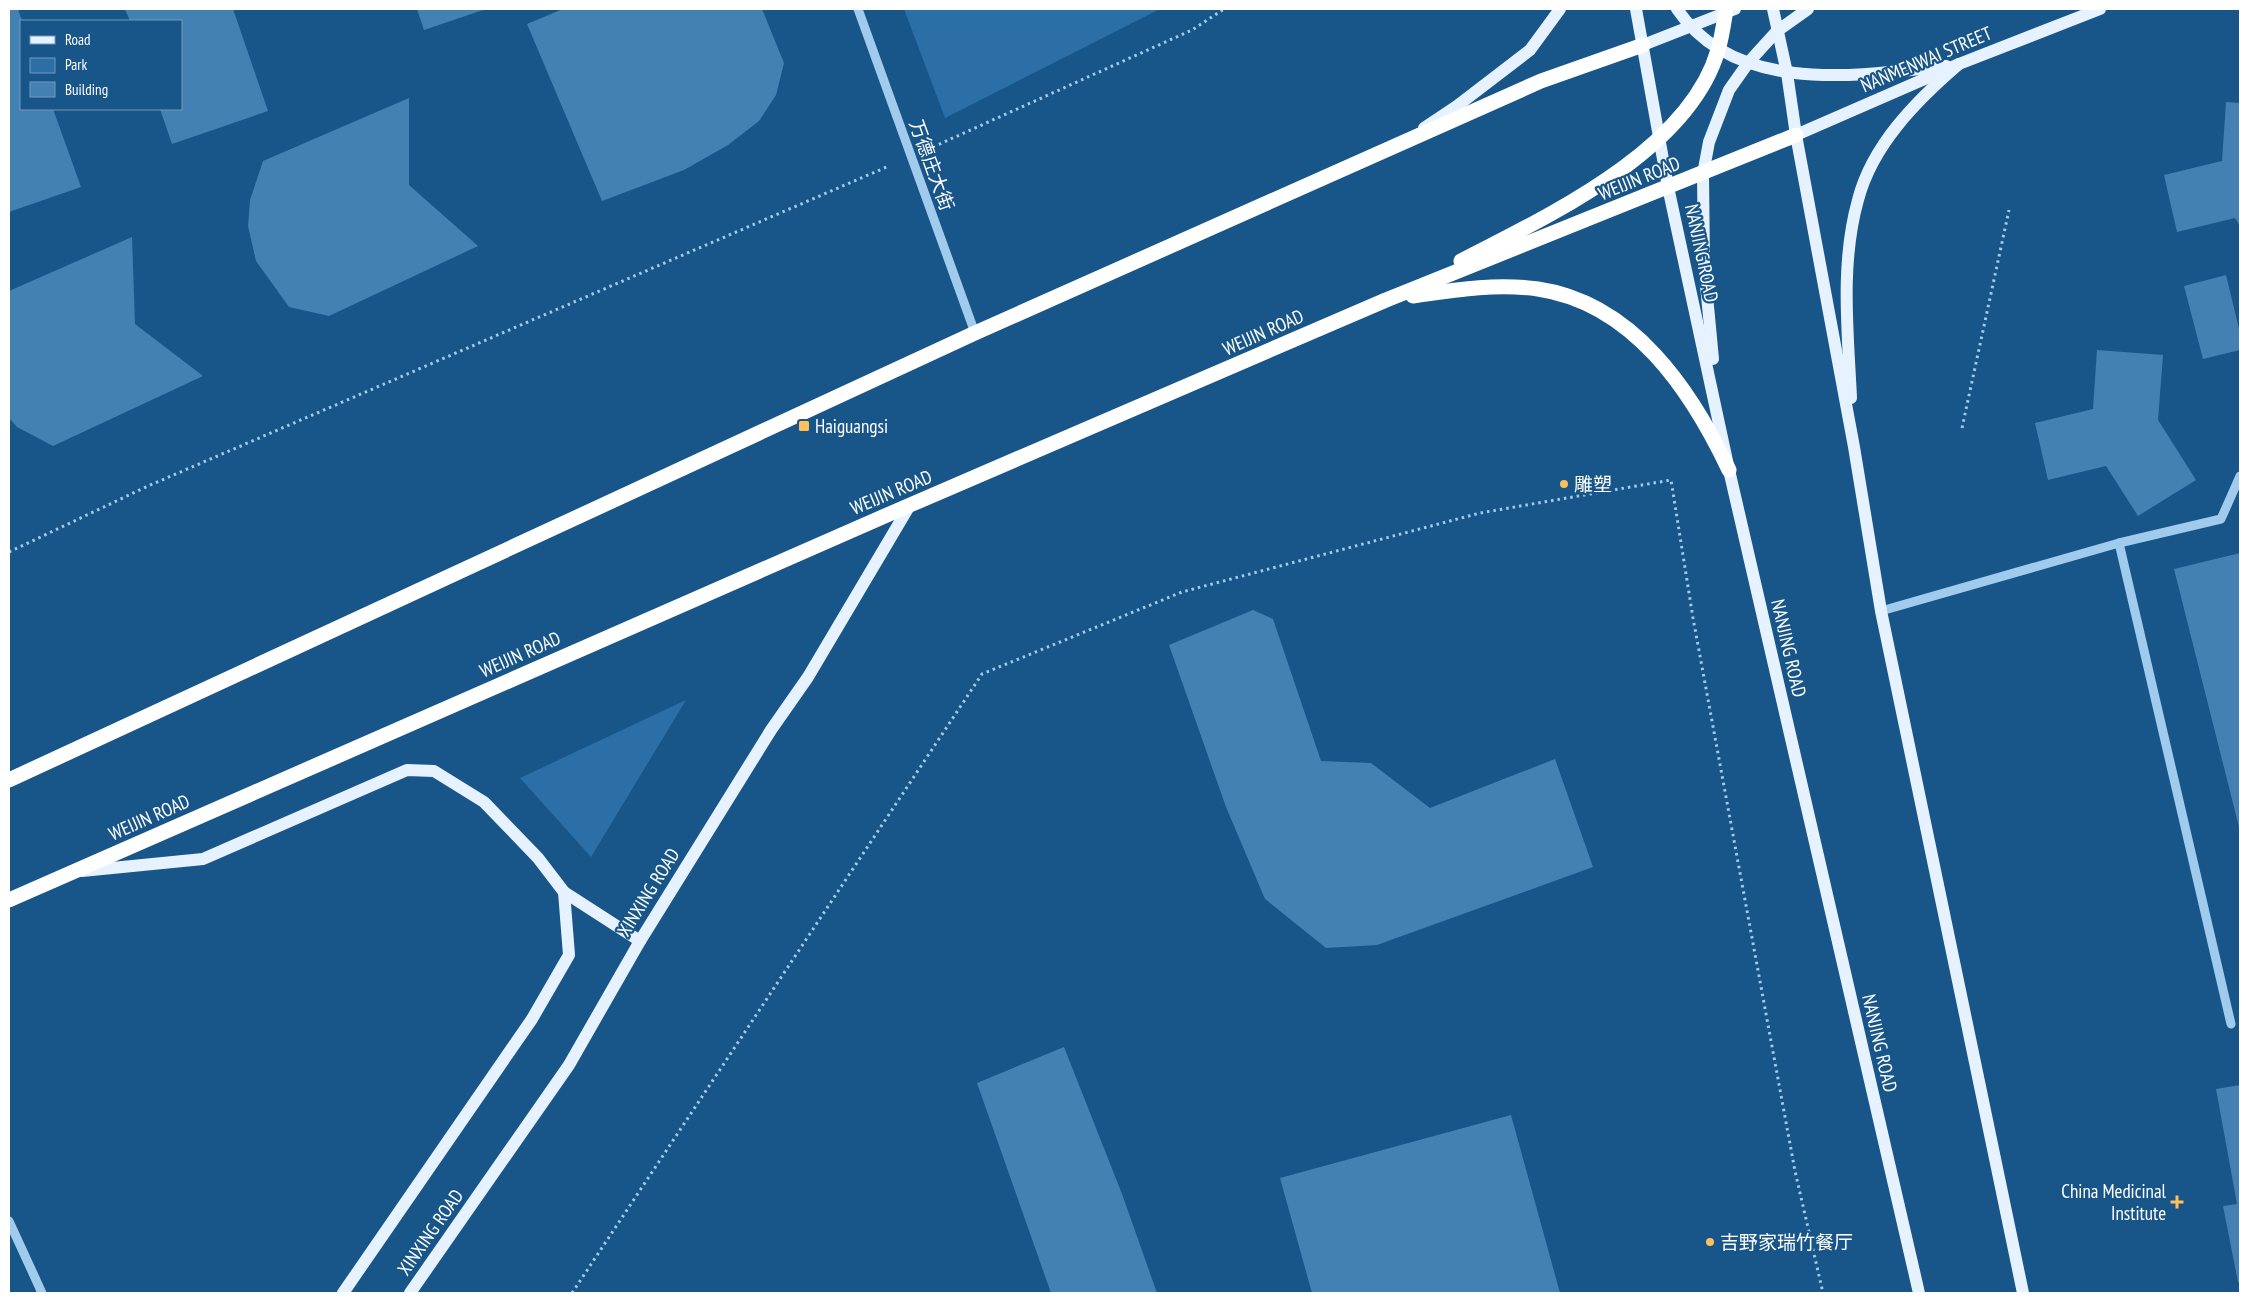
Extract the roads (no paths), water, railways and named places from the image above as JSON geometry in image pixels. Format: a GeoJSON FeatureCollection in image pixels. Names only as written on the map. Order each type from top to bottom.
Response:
{"type":"FeatureCollection","features":[{"type":"Feature","properties":{"kind":"highway"},"geometry":{"type":"LineString","coordinates":[[1386,300],[1522,230],[1619,172],[1660,140],[1688,108],[1704,81],[1718,50],[1729,10]]}},
{"type":"Feature","properties":{"kind":"highway"},"geometry":{"type":"LineString","coordinates":[[9,780],[976,333],[1542,81],[1643,45]]}},
{"type":"Feature","properties":{"kind":"highway","name":"WEIJIN ROAD"},"geometry":{"type":"LineString","coordinates":[[9,900],[910,505],[1386,300],[1796,135]]}},
{"type":"Feature","properties":{"kind":"highway"},"geometry":{"type":"LineString","coordinates":[[1386,300],[1468,288],[1507,287],[1539,289],[1598,308],[1652,350],[1674,376],[1712,434],[1729,470]]}},
{"type":"Feature","properties":{"kind":"main road"},"geometry":{"type":"LineString","coordinates":[[1399,145],[1457,106],[1530,50],[1560,9]]}},
{"type":"Feature","properties":{"kind":"main road","name":"NANJING ROAD"},"geometry":{"type":"LineString","coordinates":[[1636,9],[1668,188],[1729,470],[1919,1293]]}},
{"type":"Feature","properties":{"kind":"main road"},"geometry":{"type":"LineString","coordinates":[[1677,9],[1689,27],[1718,50],[1748,63],[1787,73],[1845,75],[1892,72],[1959,64]]}},
{"type":"Feature","properties":{"kind":"main road"},"geometry":{"type":"LineString","coordinates":[[1773,9],[1787,73],[1796,135],[1854,447],[1881,610],[2023,1293]]}},
{"type":"Feature","properties":{"kind":"main road"},"geometry":{"type":"LineString","coordinates":[[1729,470],[1710,333],[1704,264],[1703,174],[1709,142],[1729,90],[1748,63],[1777,31],[1808,9]]}},
{"type":"Feature","properties":{"kind":"main road","name":"NANMENWAI STREET"},"geometry":{"type":"LineString","coordinates":[[1796,135],[1959,64],[2100,9]]}},
{"type":"Feature","properties":{"kind":"main road"},"geometry":{"type":"LineString","coordinates":[[1643,45],[1729,10]]}},
{"type":"Feature","properties":{"kind":"main road"},"geometry":{"type":"LineString","coordinates":[[1854,447],[1847,281],[1851,230],[1858,198],[1871,166],[1909,112],[1928,90],[1959,64]]}},
{"type":"Feature","properties":{"kind":"main road","name":"XINXING ROAD"},"geometry":{"type":"LineString","coordinates":[[410,1293],[569,1065],[640,941],[771,730],[808,677],[910,505]]}},
{"type":"Feature","properties":{"kind":"main road"},"geometry":{"type":"LineString","coordinates":[[75,871],[203,859],[407,770],[434,771],[484,802],[538,858],[564,892],[640,941]]}},
{"type":"Feature","properties":{"kind":"main road"},"geometry":{"type":"LineString","coordinates":[[343,1293],[532,1019],[569,955],[564,892]]}},
{"type":"Feature","properties":{"kind":"street","name":"万德庄大街"},"geometry":{"type":"LineString","coordinates":[[858,9],[976,333]]}},
{"type":"Feature","properties":{"kind":"street"},"geometry":{"type":"LineString","coordinates":[[1881,610],[2119,543],[2221,519],[2240,476]]}},
{"type":"Feature","properties":{"kind":"street"},"geometry":{"type":"LineString","coordinates":[[2119,543],[2231,1024]]}},
{"type":"Feature","properties":{"kind":"street"},"geometry":{"type":"LineString","coordinates":[[9,1221],[42,1293]]}},
{"type":"Feature","properties":{"kind":"place","name":"Haiguangsi"},"geometry":{"type":"Point","coordinates":[804,426]}},
{"type":"Feature","properties":{"kind":"place","name":"雕塑"},"geometry":{"type":"Point","coordinates":[1564,484]}},
{"type":"Feature","properties":{"kind":"place","name":"China Medicinal Institute"},"geometry":{"type":"Point","coordinates":[2177,1202]}},
{"type":"Feature","properties":{"kind":"place","name":"吉野家瑞竹餐厅"},"geometry":{"type":"Point","coordinates":[1710,1242]}}]}
